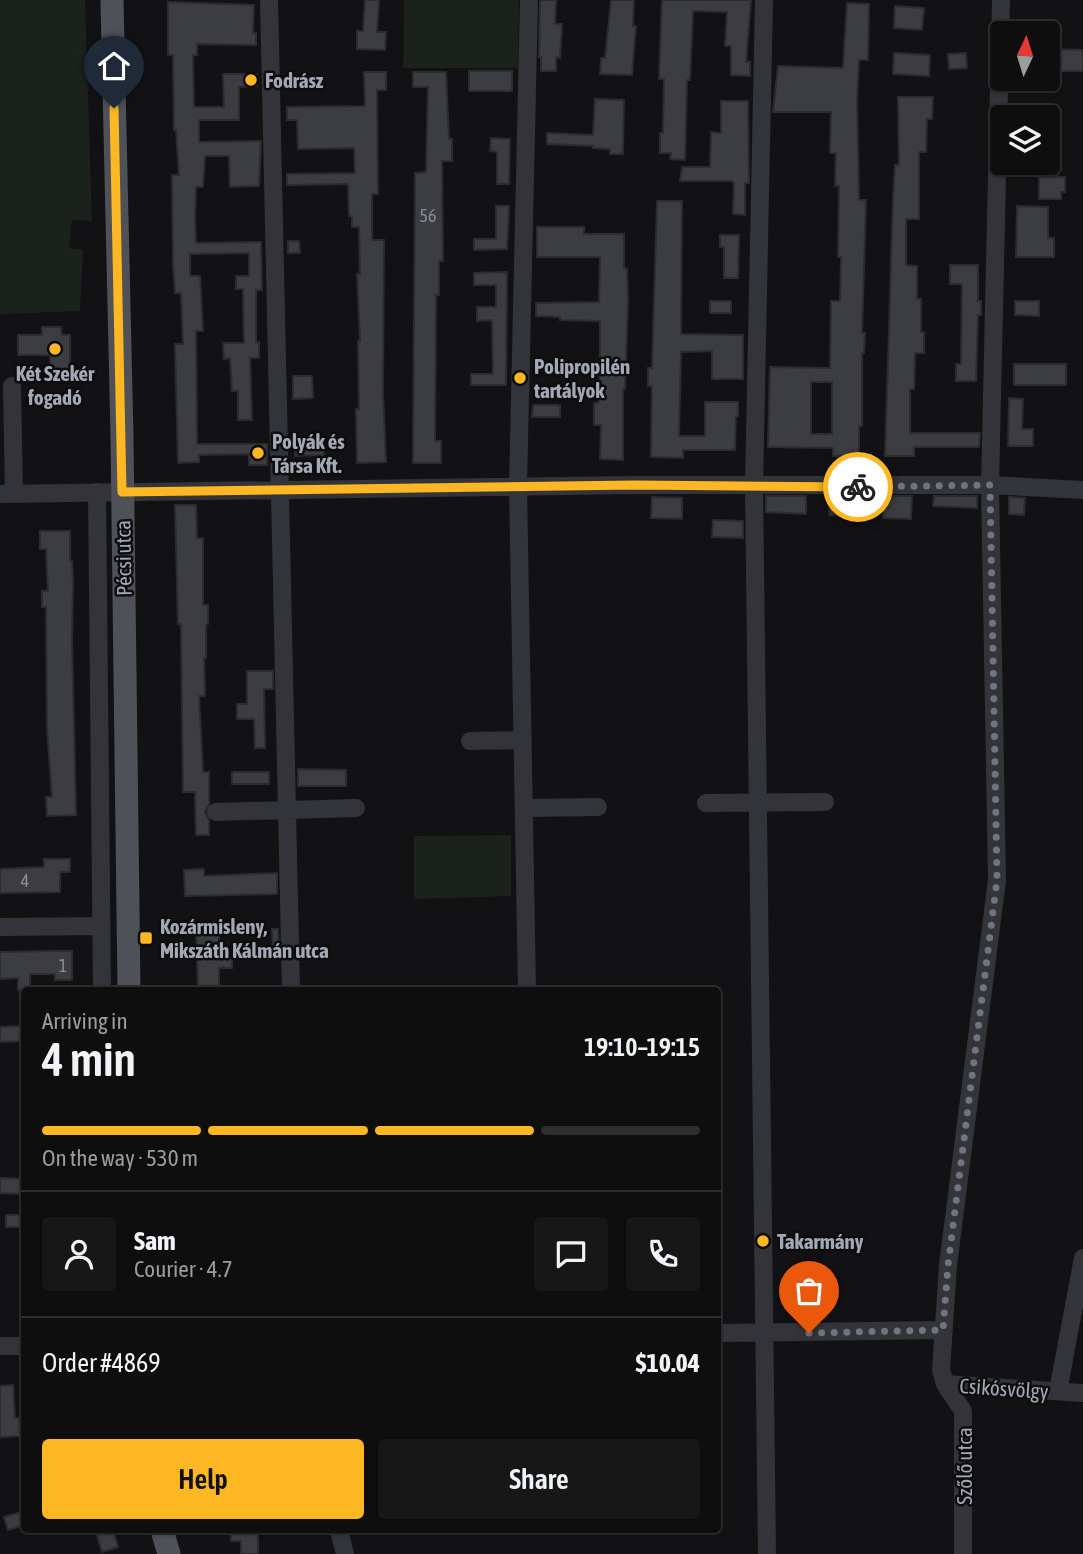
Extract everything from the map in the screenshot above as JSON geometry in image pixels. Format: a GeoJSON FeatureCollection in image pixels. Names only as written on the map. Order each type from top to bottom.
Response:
{"type":"FeatureCollection","features":[{"type":"Feature","properties":{"kind":"main road","name":"Pécsi utca"},"geometry":{"type":"LineString","coordinates":[[112,0],[129,987]]}},
{"type":"Feature","properties":{"kind":"main road"},"geometry":{"type":"LineString","coordinates":[[163,1533],[169,1554]]}},
{"type":"Feature","properties":{"kind":"street"},"geometry":{"type":"LineString","coordinates":[[269,0],[291,987]]}},
{"type":"Feature","properties":{"kind":"street"},"geometry":{"type":"LineString","coordinates":[[527,987],[518,486],[529,0]]}},
{"type":"Feature","properties":{"kind":"street"},"geometry":{"type":"LineString","coordinates":[[764,0],[754,486],[767,1554]]}},
{"type":"Feature","properties":{"kind":"street","name":"Csikósvölgy"},"geometry":{"type":"LineString","coordinates":[[1001,0],[990,485],[997,880],[948,1265],[941,1370],[944,1384],[1083,1393]]}},
{"type":"Feature","properties":{"kind":"street"},"geometry":{"type":"LineString","coordinates":[[12,386],[7,494],[518,486],[990,485],[1083,490]]}},
{"type":"Feature","properties":{"kind":"street"},"geometry":{"type":"LineString","coordinates":[[97,492],[102,987]]}},
{"type":"Feature","properties":{"kind":"street"},"geometry":{"type":"LineString","coordinates":[[470,741],[523,740]]}},
{"type":"Feature","properties":{"kind":"street"},"geometry":{"type":"LineString","coordinates":[[706,803],[825,802]]}},
{"type":"Feature","properties":{"kind":"street"},"geometry":{"type":"LineString","coordinates":[[524,808],[598,807]]}},
{"type":"Feature","properties":{"kind":"street"},"geometry":{"type":"LineString","coordinates":[[216,812],[356,808]]}},
{"type":"Feature","properties":{"kind":"street"},"geometry":{"type":"LineString","coordinates":[[0,928],[101,926]]}},
{"type":"Feature","properties":{"kind":"street"},"geometry":{"type":"LineString","coordinates":[[1058,1391],[1083,1258]]}},
{"type":"Feature","properties":{"kind":"street"},"geometry":{"type":"LineString","coordinates":[[721,1333],[943,1330]]}},
{"type":"Feature","properties":{"kind":"street"},"geometry":{"type":"LineString","coordinates":[[0,1346],[21,1346]]}},
{"type":"Feature","properties":{"kind":"street","name":"Szőlő utca"},"geometry":{"type":"LineString","coordinates":[[944,1384],[963,1411],[963,1554]]}},
{"type":"Feature","properties":{"kind":"street"},"geometry":{"type":"LineString","coordinates":[[340,1533],[345,1554]]}},
{"type":"Feature","properties":{"kind":"shaded area"},"geometry":{"type":"Polygon","coordinates":[[[0,0],[85,0],[92,221],[72,220],[69,248],[83,250],[80,311],[0,314],[0,0]]]}},
{"type":"Feature","properties":{"kind":"shaded area"},"geometry":{"type":"Polygon","coordinates":[[[404,0],[519,0],[518,68],[403,68],[404,0]]]}},
{"type":"Feature","properties":{"kind":"shaded area"},"geometry":{"type":"Polygon","coordinates":[[[511,835],[511,896],[414,899],[414,836],[511,835]]]}},
{"type":"Feature","properties":{"kind":"building"},"geometry":{"type":"Polygon","coordinates":[[[365,0],[379,0],[377,32],[386,32],[385,50],[357,49],[357,31],[363,31],[365,0]]]}},
{"type":"Feature","properties":{"kind":"building"},"geometry":{"type":"Polygon","coordinates":[[[540,0],[556,0],[555,24],[562,24],[560,58],[556,57],[556,71],[541,71],[540,0]]]}},
{"type":"Feature","properties":{"kind":"building"},"geometry":{"type":"Polygon","coordinates":[[[611,0],[634,0],[633,26],[636,26],[632,75],[600,74],[601,58],[605,58],[611,0]]]}},
{"type":"Feature","properties":{"kind":"building"},"geometry":{"type":"Polygon","coordinates":[[[662,0],[751,0],[746,62],[750,62],[750,76],[731,75],[731,46],[725,46],[727,12],[693,11],[690,80],[687,80],[685,160],[670,159],[671,153],[660,153],[664,79],[659,79],[662,0]]]}},
{"type":"Feature","properties":{"kind":"building"},"geometry":{"type":"Polygon","coordinates":[[[168,2],[254,5],[253,33],[256,33],[256,45],[197,44],[197,55],[193,55],[194,107],[224,107],[223,74],[257,74],[257,86],[239,87],[239,120],[199,120],[199,142],[261,141],[259,186],[230,187],[229,156],[205,156],[203,187],[196,187],[195,219],[196,243],[261,242],[262,290],[256,290],[256,342],[259,342],[259,358],[250,358],[252,420],[238,420],[238,391],[232,391],[230,358],[224,359],[223,343],[244,343],[243,289],[236,289],[236,276],[249,276],[249,253],[190,254],[190,276],[200,276],[203,331],[196,331],[197,444],[267,444],[267,465],[249,465],[249,454],[199,455],[199,462],[178,463],[175,344],[183,344],[181,293],[175,293],[173,263],[172,175],[179,175],[174,130],[173,55],[168,55],[168,2]]]}},
{"type":"Feature","properties":{"kind":"building"},"geometry":{"type":"Polygon","coordinates":[[[847,3],[869,4],[868,60],[859,60],[857,99],[859,200],[866,200],[862,333],[865,333],[859,457],[833,456],[833,448],[768,447],[770,367],[830,368],[831,301],[840,301],[839,186],[835,186],[836,153],[830,153],[831,112],[773,112],[778,66],[843,68],[847,3]],[[811,382],[811,434],[832,434],[832,382],[811,382]]]}},
{"type":"Feature","properties":{"kind":"building"},"geometry":{"type":"Polygon","coordinates":[[[895,6],[924,8],[922,30],[894,28],[895,6]]]}},
{"type":"Feature","properties":{"kind":"building"},"geometry":{"type":"Polygon","coordinates":[[[1060,49],[1083,50],[1083,71],[1060,71],[1060,49]]]}},
{"type":"Feature","properties":{"kind":"building"},"geometry":{"type":"Polygon","coordinates":[[[894,53],[930,55],[929,76],[893,74],[894,53]]]}},
{"type":"Feature","properties":{"kind":"building"},"geometry":{"type":"Polygon","coordinates":[[[966,53],[967,68],[949,69],[948,54],[966,53]]]}},
{"type":"Feature","properties":{"kind":"building"},"geometry":{"type":"Polygon","coordinates":[[[469,71],[512,71],[512,91],[469,91],[469,71]]]}},
{"type":"Feature","properties":{"kind":"building"},"geometry":{"type":"Polygon","coordinates":[[[364,72],[386,72],[386,90],[377,90],[378,194],[372,194],[372,240],[384,240],[383,394],[386,462],[357,463],[359,227],[352,227],[352,216],[349,216],[348,184],[287,185],[287,174],[355,173],[354,148],[298,149],[297,120],[287,120],[287,107],[365,106],[364,72]]]}},
{"type":"Feature","properties":{"kind":"building"},"geometry":{"type":"Polygon","coordinates":[[[413,72],[446,72],[449,139],[452,139],[452,161],[442,161],[443,261],[439,261],[439,295],[436,295],[435,441],[441,441],[441,463],[413,463],[415,173],[426,172],[428,87],[413,87],[413,72]]]}},
{"type":"Feature","properties":{"kind":"building"},"geometry":{"type":"Polygon","coordinates":[[[898,97],[933,97],[932,119],[927,119],[926,152],[919,152],[919,219],[906,219],[906,265],[917,266],[917,299],[921,299],[921,332],[924,332],[924,353],[915,353],[914,389],[910,389],[910,433],[980,433],[979,447],[914,447],[914,456],[885,456],[893,199],[895,165],[899,165],[898,97]]]}},
{"type":"Feature","properties":{"kind":"building"},"geometry":{"type":"Polygon","coordinates":[[[595,99],[624,100],[623,154],[610,154],[610,149],[593,146],[547,144],[547,133],[593,135],[595,99]]]}},
{"type":"Feature","properties":{"kind":"building"},"geometry":{"type":"Polygon","coordinates":[[[721,101],[748,101],[749,183],[745,183],[745,215],[733,214],[732,181],[680,181],[682,167],[710,167],[711,132],[721,133],[721,101]]]}},
{"type":"Feature","properties":{"kind":"building"},"geometry":{"type":"Polygon","coordinates":[[[491,138],[510,139],[509,184],[497,184],[497,152],[490,151],[491,138]]]}},
{"type":"Feature","properties":{"kind":"building"},"geometry":{"type":"Polygon","coordinates":[[[1039,177],[1065,177],[1065,192],[1061,192],[1061,199],[1039,199],[1039,177]]]}},
{"type":"Feature","properties":{"kind":"building"},"geometry":{"type":"Polygon","coordinates":[[[657,201],[682,201],[681,334],[743,335],[743,379],[712,379],[712,351],[681,352],[679,436],[705,436],[705,402],[738,402],[735,450],[683,450],[683,458],[651,457],[652,386],[648,386],[648,368],[652,368],[657,201]]]}},
{"type":"Feature","properties":{"kind":"building"},"geometry":{"type":"Polygon","coordinates":[[[496,206],[509,206],[507,249],[474,250],[474,239],[496,239],[496,206]]]}},
{"type":"Feature","properties":{"kind":"building"},"geometry":{"type":"Polygon","coordinates":[[[1017,206],[1048,207],[1048,238],[1054,238],[1054,257],[1016,257],[1017,206]]]}},
{"type":"Feature","properties":{"kind":"building"},"geometry":{"type":"Polygon","coordinates":[[[537,227],[584,227],[584,234],[624,234],[628,301],[623,389],[623,460],[600,459],[601,425],[594,425],[594,403],[598,403],[600,369],[600,321],[560,320],[560,317],[536,316],[536,303],[599,302],[600,257],[537,257],[537,227]]]}},
{"type":"Feature","properties":{"kind":"building"},"geometry":{"type":"Polygon","coordinates":[[[720,235],[739,235],[738,278],[724,278],[724,247],[720,247],[720,235]]]}},
{"type":"Feature","properties":{"kind":"building"},"geometry":{"type":"Polygon","coordinates":[[[288,241],[299,241],[300,253],[288,253],[288,241]]]}},
{"type":"Feature","properties":{"kind":"building"},"geometry":{"type":"Polygon","coordinates":[[[950,265],[978,265],[978,301],[981,301],[981,315],[978,315],[976,381],[956,381],[956,364],[961,364],[962,284],[950,284],[950,265]]]}},
{"type":"Feature","properties":{"kind":"building"},"geometry":{"type":"Polygon","coordinates":[[[507,272],[506,385],[471,385],[471,374],[493,374],[492,320],[477,321],[477,307],[496,307],[496,285],[474,285],[474,273],[507,272]]]}},
{"type":"Feature","properties":{"kind":"building"},"geometry":{"type":"Polygon","coordinates":[[[710,301],[731,301],[731,313],[710,313],[710,301]]]}},
{"type":"Feature","properties":{"kind":"building"},"geometry":{"type":"Polygon","coordinates":[[[1015,301],[1039,301],[1039,316],[1015,315],[1015,301]]]}},
{"type":"Feature","properties":{"kind":"building"},"geometry":{"type":"Polygon","coordinates":[[[42,327],[61,327],[62,335],[70,335],[70,370],[50,370],[50,355],[18,355],[18,335],[42,335],[42,327]]]}},
{"type":"Feature","properties":{"kind":"building"},"geometry":{"type":"Polygon","coordinates":[[[1014,364],[1066,364],[1066,385],[1014,385],[1014,364]]]}},
{"type":"Feature","properties":{"kind":"building"},"geometry":{"type":"Polygon","coordinates":[[[293,376],[312,376],[313,398],[293,399],[293,376]]]}},
{"type":"Feature","properties":{"kind":"building"},"geometry":{"type":"Polygon","coordinates":[[[1009,398],[1023,399],[1022,429],[1033,429],[1033,446],[1008,446],[1009,398]]]}},
{"type":"Feature","properties":{"kind":"building"},"geometry":{"type":"Polygon","coordinates":[[[533,405],[560,405],[560,417],[532,417],[533,405]]]}},
{"type":"Feature","properties":{"kind":"building"},"geometry":{"type":"Polygon","coordinates":[[[324,442],[324,455],[295,456],[295,443],[324,442]]]}},
{"type":"Feature","properties":{"kind":"building"},"geometry":{"type":"Polygon","coordinates":[[[766,496],[806,496],[806,514],[766,512],[766,496]]]}},
{"type":"Feature","properties":{"kind":"building"},"geometry":{"type":"Polygon","coordinates":[[[830,496],[861,496],[860,516],[829,515],[830,496]]]}},
{"type":"Feature","properties":{"kind":"building"},"geometry":{"type":"Polygon","coordinates":[[[884,496],[912,496],[911,519],[883,518],[884,496]]]}},
{"type":"Feature","properties":{"kind":"building"},"geometry":{"type":"Polygon","coordinates":[[[934,496],[977,496],[977,508],[933,506],[934,496]]]}},
{"type":"Feature","properties":{"kind":"building"},"geometry":{"type":"Polygon","coordinates":[[[652,497],[682,498],[682,519],[651,518],[652,497]]]}},
{"type":"Feature","properties":{"kind":"building"},"geometry":{"type":"Polygon","coordinates":[[[1009,497],[1025,498],[1024,515],[1009,514],[1009,497]]]}},
{"type":"Feature","properties":{"kind":"building"},"geometry":{"type":"Polygon","coordinates":[[[175,505],[196,505],[197,538],[203,538],[203,605],[208,605],[208,624],[204,658],[205,696],[199,696],[203,772],[209,772],[209,804],[205,812],[209,820],[209,835],[196,835],[195,792],[183,792],[181,624],[178,624],[175,505]]]}},
{"type":"Feature","properties":{"kind":"building"},"geometry":{"type":"Polygon","coordinates":[[[713,520],[743,521],[743,538],[712,537],[713,520]]]}},
{"type":"Feature","properties":{"kind":"building"},"geometry":{"type":"Polygon","coordinates":[[[40,531],[70,531],[76,815],[47,816],[46,797],[52,797],[47,728],[46,607],[42,607],[42,591],[48,591],[46,549],[40,549],[40,531]]]}},
{"type":"Feature","properties":{"kind":"building"},"geometry":{"type":"Polygon","coordinates":[[[247,671],[273,671],[273,689],[264,689],[265,748],[255,748],[254,719],[237,719],[237,704],[247,704],[247,671]]]}},
{"type":"Feature","properties":{"kind":"building"},"geometry":{"type":"Polygon","coordinates":[[[298,769],[346,770],[346,786],[298,786],[298,769]]]}},
{"type":"Feature","properties":{"kind":"building"},"geometry":{"type":"Polygon","coordinates":[[[232,772],[269,772],[269,784],[232,784],[232,772]]]}},
{"type":"Feature","properties":{"kind":"building"},"geometry":{"type":"Polygon","coordinates":[[[44,859],[70,859],[70,872],[60,872],[60,892],[0,893],[0,869],[44,867],[44,859]]]}},
{"type":"Feature","properties":{"kind":"building"},"geometry":{"type":"Polygon","coordinates":[[[204,869],[204,876],[277,873],[277,894],[185,896],[184,870],[204,869]]]}},
{"type":"Feature","properties":{"kind":"building"},"geometry":{"type":"Polygon","coordinates":[[[196,923],[230,923],[230,934],[219,934],[219,957],[232,957],[232,968],[219,968],[219,987],[198,987],[196,923]]]}},
{"type":"Feature","properties":{"kind":"building"},"geometry":{"type":"Polygon","coordinates":[[[272,929],[278,929],[279,956],[273,955],[272,929]]]}},
{"type":"Feature","properties":{"kind":"building"},"geometry":{"type":"Polygon","coordinates":[[[72,951],[72,980],[55,980],[55,974],[30,974],[30,987],[21,987],[21,990],[18,990],[18,978],[0,979],[0,952],[72,951]]]}},
{"type":"Feature","properties":{"kind":"building"},"geometry":{"type":"Polygon","coordinates":[[[21,1026],[21,1041],[0,1042],[0,1027],[21,1026]]]}},
{"type":"Feature","properties":{"kind":"building"},"geometry":{"type":"Polygon","coordinates":[[[0,1178],[21,1179],[21,1194],[0,1193],[0,1178]]]}},
{"type":"Feature","properties":{"kind":"building"},"geometry":{"type":"Polygon","coordinates":[[[6,1215],[21,1215],[21,1227],[6,1227],[6,1215]]]}},
{"type":"Feature","properties":{"kind":"building"},"geometry":{"type":"Polygon","coordinates":[[[13,1385],[15,1418],[19,1418],[20,1436],[0,1437],[0,1386],[13,1385]]]}},
{"type":"Feature","properties":{"kind":"building"},"geometry":{"type":"Polygon","coordinates":[[[21,1512],[21,1526],[8,1530],[4,1517],[21,1512]]]}},
{"type":"Feature","properties":{"kind":"building"},"geometry":{"type":"Polygon","coordinates":[[[96,1533],[114,1533],[118,1547],[102,1552],[96,1533]]]}},
{"type":"Feature","properties":{"kind":"building"},"geometry":{"type":"Polygon","coordinates":[[[231,1533],[258,1533],[258,1554],[241,1554],[241,1541],[231,1541],[231,1533]]]}},
{"type":"Feature","properties":{"kind":"way so far"},"geometry":{"type":"LineString","coordinates":[[809,1333],[943,1330],[948,1265],[997,880],[990,485],[858,487]]}},
{"type":"Feature","properties":{"kind":"place","name":"Fodrász"},"geometry":{"type":"Point","coordinates":[251,80]}},
{"type":"Feature","properties":{"kind":"place","name":"Két Szekér fogadó"},"geometry":{"type":"Point","coordinates":[55,349]}},
{"type":"Feature","properties":{"kind":"place","name":"Polipropilén tartályok"},"geometry":{"type":"Point","coordinates":[520,378]}},
{"type":"Feature","properties":{"kind":"place","name":"Polyák és Társa Kft."},"geometry":{"type":"Point","coordinates":[258,453]}},
{"type":"Feature","properties":{"kind":"place","name":"Kozármisleny, Mikszáth Kálmán utca"},"geometry":{"type":"Point","coordinates":[146,938]}},
{"type":"Feature","properties":{"kind":"place","name":"Takarmány"},"geometry":{"type":"Point","coordinates":[763,1241]}},
{"type":"Feature","properties":{"kind":"route"},"geometry":{"type":"LineString","coordinates":[[114,108],[122,492],[635,485],[858,487]]}}]}
